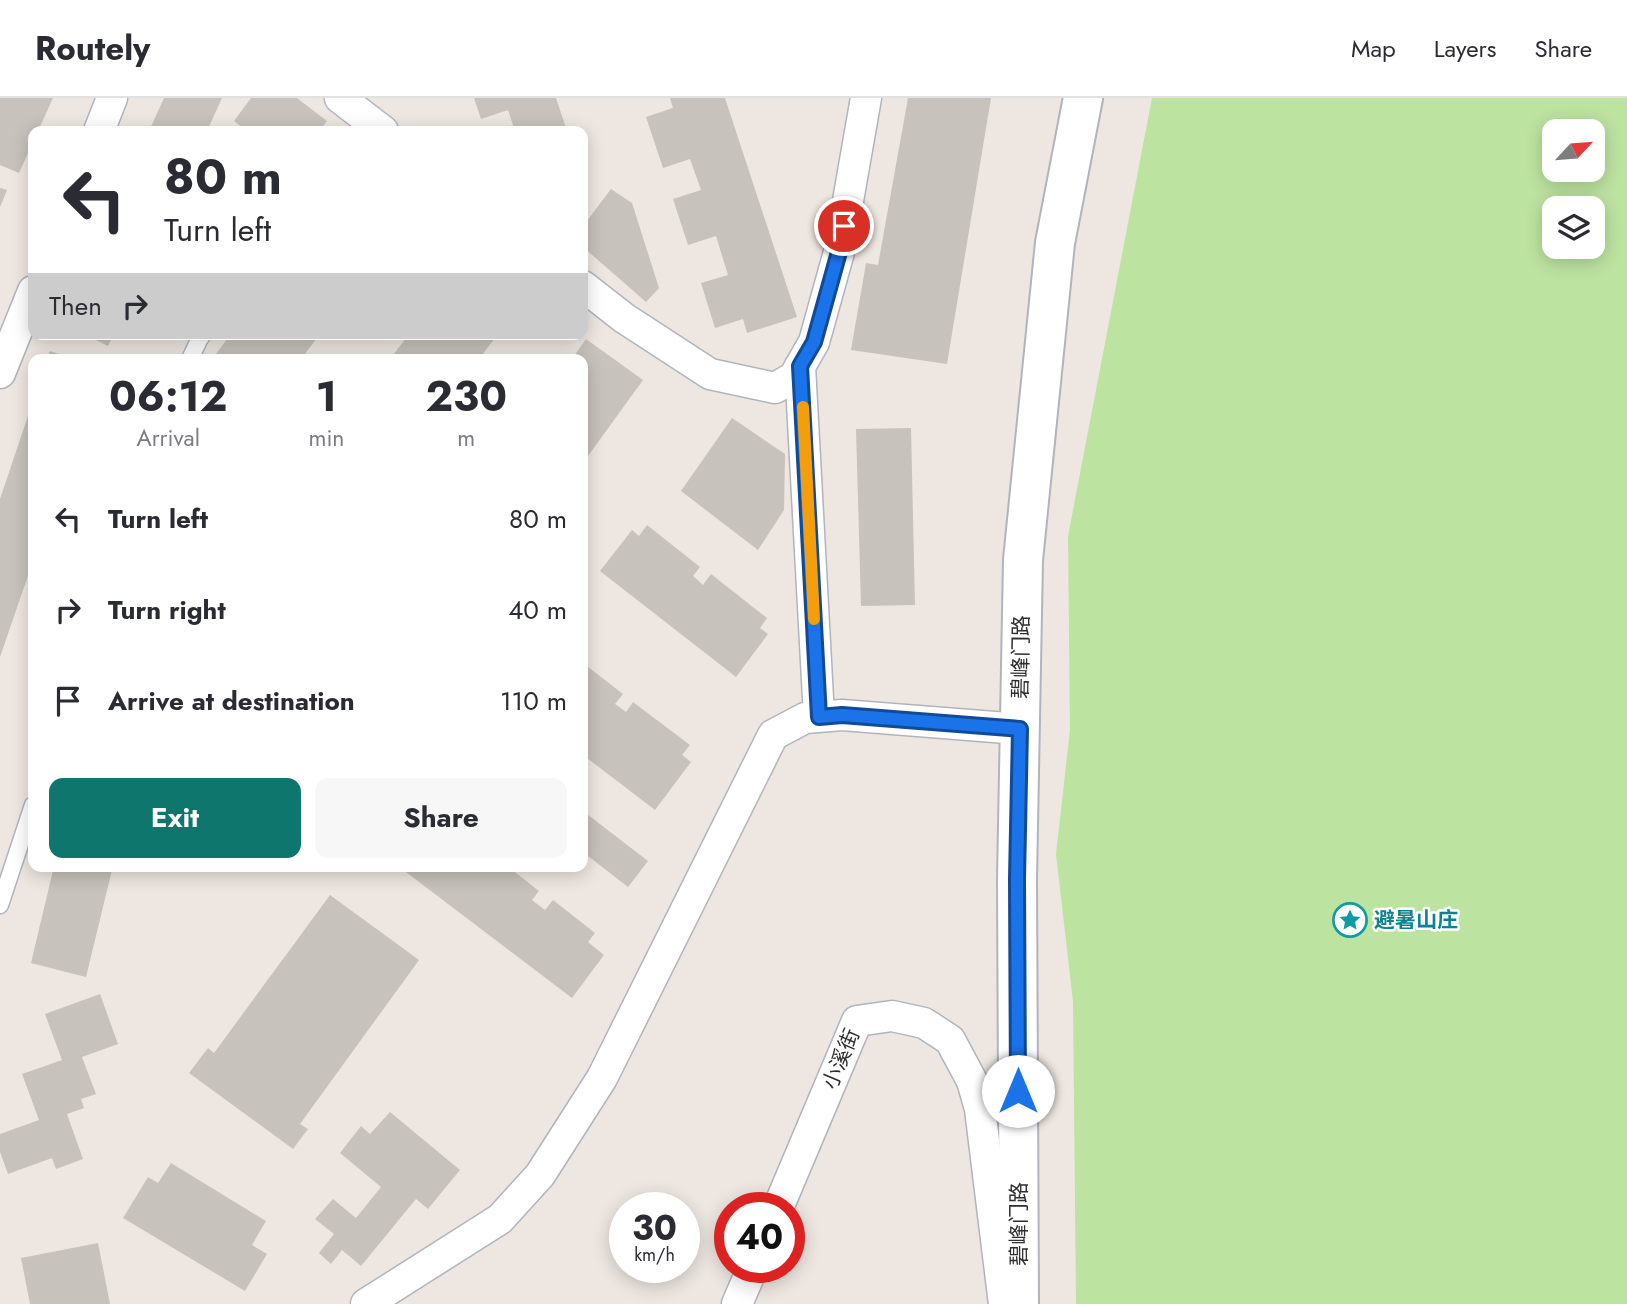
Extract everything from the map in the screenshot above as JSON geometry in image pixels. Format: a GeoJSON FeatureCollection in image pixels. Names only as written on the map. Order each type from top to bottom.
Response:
{"type":"FeatureCollection","features":[{"type":"Feature","properties":{"kind":"street"},"geometry":{"type":"LineString","coordinates":[[101,126],[112,98]]}},
{"type":"Feature","properties":{"kind":"street"},"geometry":{"type":"LineString","coordinates":[[340,98],[369,126]]}},
{"type":"Feature","properties":{"kind":"street"},"geometry":{"type":"LineString","coordinates":[[588,290],[624,318],[710,374],[775,388],[793,377],[814,342],[839,252],[866,98]]}},
{"type":"Feature","properties":{"kind":"street","name":"碧峰门路"},"geometry":{"type":"LineString","coordinates":[[1020,1304],[1017,879],[1024,547],[1055,243],[1083,98]]}},
{"type":"Feature","properties":{"kind":"street"},"geometry":{"type":"LineString","coordinates":[[0,373],[28,303]]}},
{"type":"Feature","properties":{"kind":"street"},"geometry":{"type":"LineString","coordinates":[[800,366],[819,717]]}},
{"type":"Feature","properties":{"kind":"street"},"geometry":{"type":"LineString","coordinates":[[366,1304],[500,1219],[540,1175],[601,1078],[773,735],[805,718],[842,715],[1020,729]]}},
{"type":"Feature","properties":{"kind":"street","name":"小溪街"},"geometry":{"type":"LineString","coordinates":[[785,1192],[857,1021],[892,1016],[924,1023],[950,1040],[972,1081],[980,1109],[1004,1304]]}},
{"type":"Feature","properties":{"kind":"street"},"geometry":{"type":"LineString","coordinates":[[737,1304],[746,1283]]}},
{"type":"Feature","properties":{"kind":"lane"},"geometry":{"type":"LineString","coordinates":[[0,905],[28,820]]}},
{"type":"Feature","properties":{"kind":"green space","name":"避暑山庄"},"geometry":{"type":"Polygon","coordinates":[[[1152,98],[1627,98],[1627,1304],[1076,1304],[1073,1002],[1056,854],[1070,730],[1068,536],[1152,98]]]}},
{"type":"Feature","properties":{"kind":"building"},"geometry":{"type":"Polygon","coordinates":[[[0,98],[53,98],[40,126],[28,126],[28,153],[19,173],[0,165],[0,98]]]}},
{"type":"Feature","properties":{"kind":"building"},"geometry":{"type":"Polygon","coordinates":[[[164,98],[222,98],[209,126],[151,126],[164,98]]]}},
{"type":"Feature","properties":{"kind":"building"},"geometry":{"type":"Polygon","coordinates":[[[251,98],[297,98],[327,121],[323,126],[240,126],[234,121],[251,98]]]}},
{"type":"Feature","properties":{"kind":"building"},"geometry":{"type":"Polygon","coordinates":[[[474,98],[556,98],[565,126],[513,126],[508,110],[481,119],[474,98]]]}},
{"type":"Feature","properties":{"kind":"building"},"geometry":{"type":"Polygon","coordinates":[[[670,98],[725,98],[797,317],[747,333],[743,319],[715,328],[701,283],[728,275],[716,236],[688,245],[673,199],[701,190],[690,159],[663,168],[646,117],[673,108],[670,98]]]}},
{"type":"Feature","properties":{"kind":"building"},"geometry":{"type":"Polygon","coordinates":[[[908,98],[991,98],[947,364],[851,350],[866,263],[878,265],[908,98]]]}},
{"type":"Feature","properties":{"kind":"building"},"geometry":{"type":"Polygon","coordinates":[[[0,188],[7,190],[0,207],[0,188]]]}},
{"type":"Feature","properties":{"kind":"building"},"geometry":{"type":"Polygon","coordinates":[[[611,189],[632,203],[659,288],[646,302],[588,251],[588,219],[611,189]]]}},
{"type":"Feature","properties":{"kind":"building"},"geometry":{"type":"Polygon","coordinates":[[[96,340],[111,340],[108,346],[96,340]]]}},
{"type":"Feature","properties":{"kind":"building"},"geometry":{"type":"Polygon","coordinates":[[[226,340],[315,340],[305,354],[216,354],[226,340]]]}},
{"type":"Feature","properties":{"kind":"building"},"geometry":{"type":"Polygon","coordinates":[[[404,340],[493,340],[483,354],[394,354],[404,340]]]}},
{"type":"Feature","properties":{"kind":"building"},"geometry":{"type":"Polygon","coordinates":[[[587,340],[643,380],[588,456],[588,354],[576,354],[587,340]]]}},
{"type":"Feature","properties":{"kind":"building"},"geometry":{"type":"Polygon","coordinates":[[[28,416],[28,576],[0,657],[0,499],[28,416]]]}},
{"type":"Feature","properties":{"kind":"building"},"geometry":{"type":"Polygon","coordinates":[[[732,418],[785,454],[784,510],[758,550],[681,491],[732,418]]]}},
{"type":"Feature","properties":{"kind":"building"},"geometry":{"type":"Polygon","coordinates":[[[911,428],[915,605],[861,606],[856,429],[911,428]]]}},
{"type":"Feature","properties":{"kind":"building"},"geometry":{"type":"Polygon","coordinates":[[[647,525],[700,567],[693,576],[703,585],[711,574],[767,618],[760,628],[768,634],[736,677],[600,571],[632,530],[639,536],[647,525]]]}},
{"type":"Feature","properties":{"kind":"building"},"geometry":{"type":"Polygon","coordinates":[[[588,667],[623,694],[615,704],[626,712],[633,702],[690,745],[682,755],[691,762],[655,810],[588,759],[588,667]]]}},
{"type":"Feature","properties":{"kind":"building"},"geometry":{"type":"Polygon","coordinates":[[[588,815],[648,861],[628,887],[588,856],[588,815]]]}},
{"type":"Feature","properties":{"kind":"building"},"geometry":{"type":"Polygon","coordinates":[[[53,872],[112,872],[86,977],[31,963],[53,872]]]}},
{"type":"Feature","properties":{"kind":"building"},"geometry":{"type":"Polygon","coordinates":[[[406,872],[515,872],[539,891],[532,900],[545,910],[553,900],[595,933],[588,942],[604,955],[572,998],[406,872]]]}},
{"type":"Feature","properties":{"kind":"building"},"geometry":{"type":"Polygon","coordinates":[[[330,895],[419,960],[300,1124],[308,1129],[293,1149],[189,1073],[208,1048],[214,1053],[330,895]]]}},
{"type":"Feature","properties":{"kind":"building"},"geometry":{"type":"Polygon","coordinates":[[[100,994],[118,1044],[82,1057],[96,1094],[81,1099],[84,1108],[67,1114],[83,1159],[56,1169],[52,1158],[8,1174],[0,1152],[0,1134],[39,1120],[22,1074],[62,1060],[45,1014],[100,994]]]}},
{"type":"Feature","properties":{"kind":"building"},"geometry":{"type":"Polygon","coordinates":[[[390,1112],[460,1170],[428,1209],[416,1199],[361,1266],[342,1250],[331,1264],[319,1253],[334,1234],[315,1219],[333,1199],[356,1218],[381,1187],[340,1153],[361,1126],[370,1134],[390,1112]]]}},
{"type":"Feature","properties":{"kind":"building"},"geometry":{"type":"Polygon","coordinates":[[[171,1163],[266,1221],[252,1245],[267,1254],[245,1291],[123,1218],[148,1177],[158,1183],[171,1163]]]}},
{"type":"Feature","properties":{"kind":"building"},"geometry":{"type":"Polygon","coordinates":[[[98,1243],[110,1304],[30,1304],[21,1258],[98,1243]]]}},
{"type":"Feature","properties":{"kind":"slow traffic"},"geometry":{"type":"LineString","coordinates":[[803,407],[814,619]]}},
{"type":"Feature","properties":{"kind":"place","name":"避暑山庄"},"geometry":{"type":"Point","coordinates":[1350,920]}},
{"type":"Feature","properties":{"kind":"route"},"geometry":{"type":"LineString","coordinates":[[844,226],[814,342],[800,366],[819,717],[842,715],[1020,729],[1017,879],[1018,1091]]}}]}
